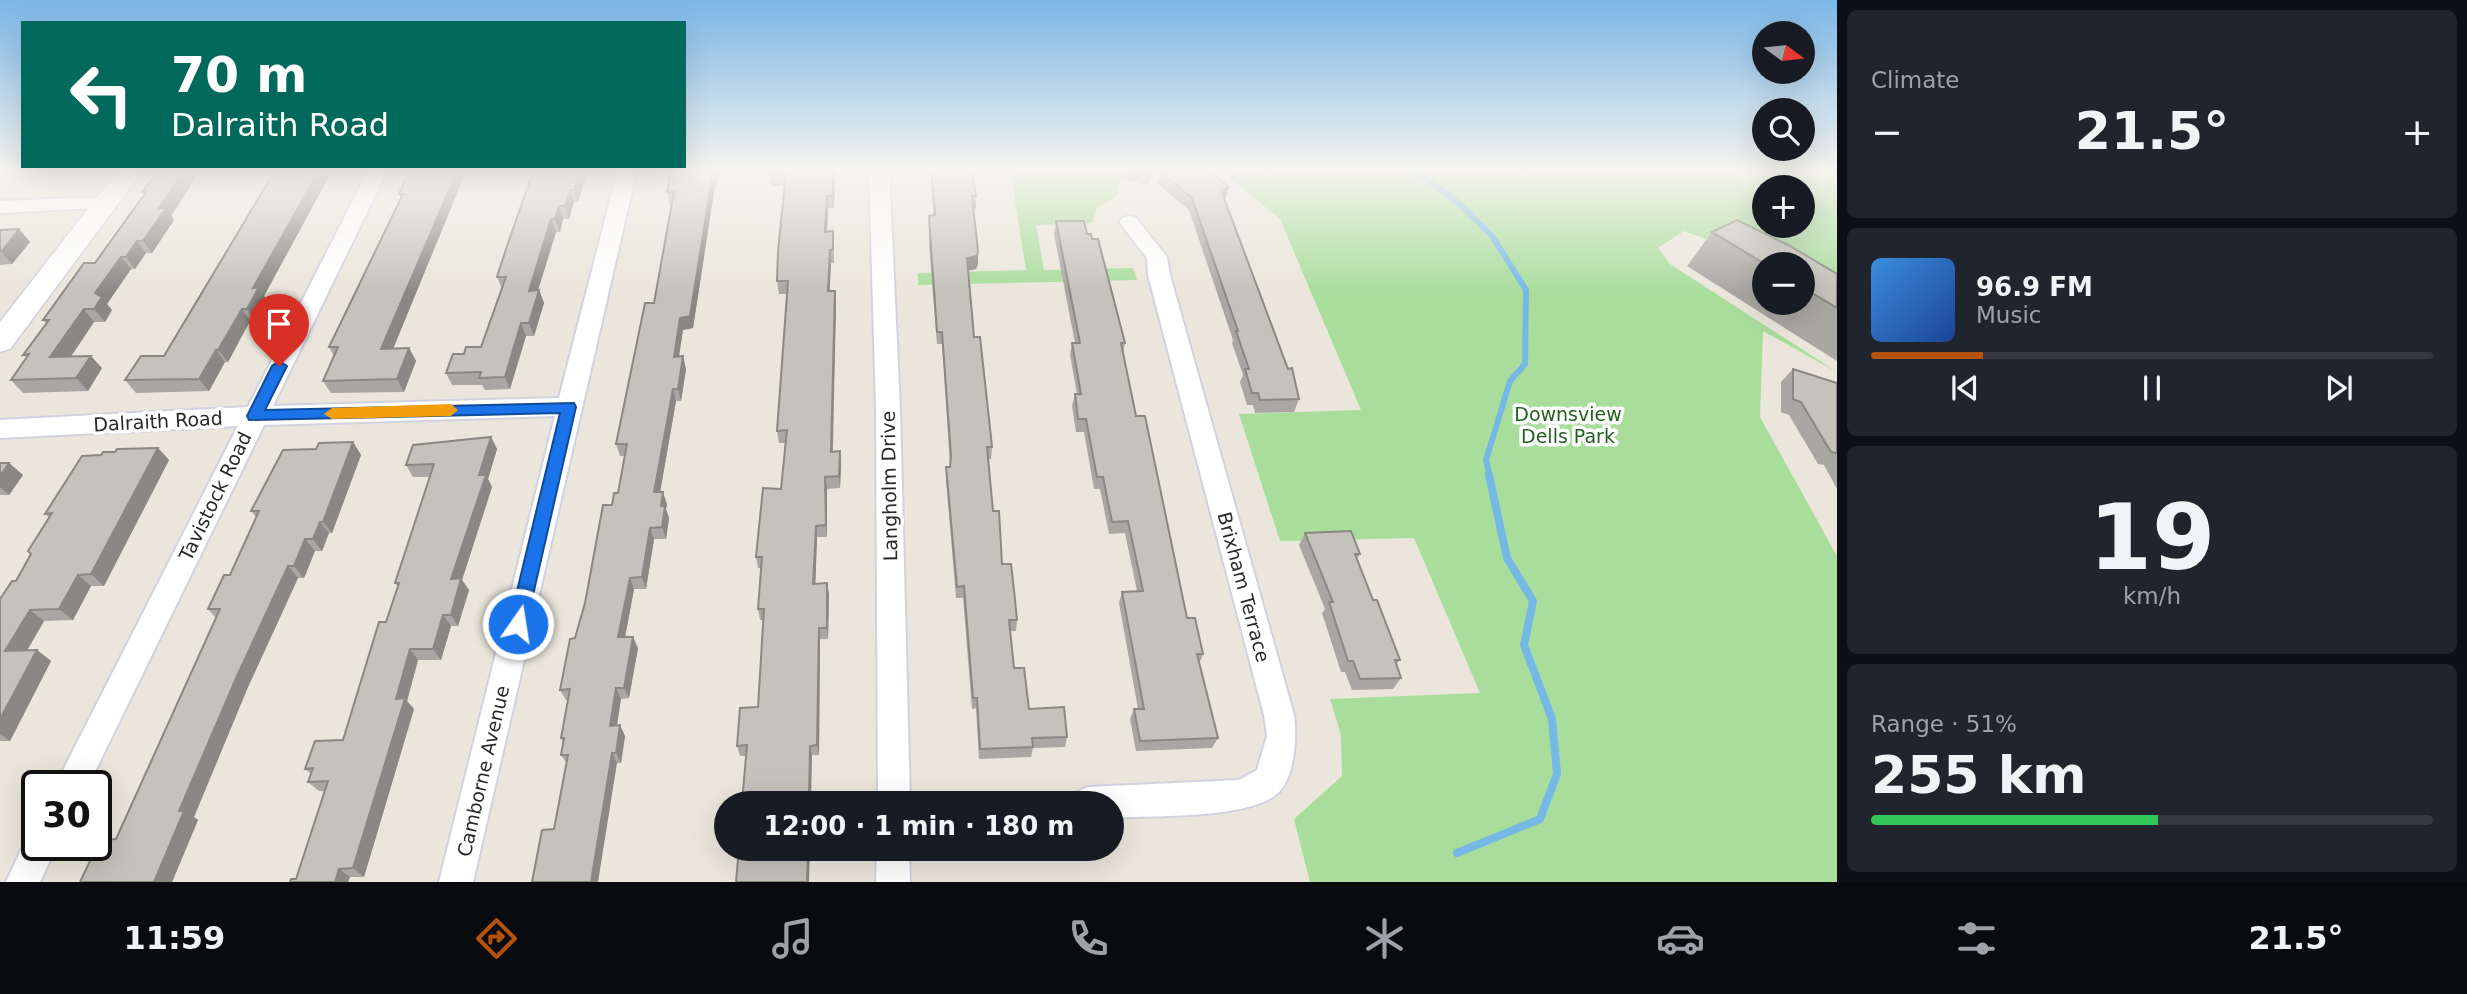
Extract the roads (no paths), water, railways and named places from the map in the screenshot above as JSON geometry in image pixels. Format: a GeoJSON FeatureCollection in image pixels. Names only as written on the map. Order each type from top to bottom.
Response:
{"type":"FeatureCollection","features":[{"type":"Feature","properties":{"kind":"street"},"geometry":{"type":"LineString","coordinates":[[0,342],[101,210]]}},
{"type":"Feature","properties":{"kind":"street","name":"Tavistock Road"},"geometry":{"type":"LineString","coordinates":[[79,770],[358,210]]}},
{"type":"Feature","properties":{"kind":"street","name":"Camborne Avenue"},"geometry":{"type":"LineString","coordinates":[[456,882],[618,210]]}},
{"type":"Feature","properties":{"kind":"street","name":"Langholm Drive"},"geometry":{"type":"LineString","coordinates":[[881,210],[888,408],[894,791]]}},
{"type":"Feature","properties":{"kind":"street","name":"Brixham Terrace"},"geometry":{"type":"LineString","coordinates":[[1124,801],[1241,795],[1268,781],[1281,748],[1282,736],[1279,716],[1159,275],[1157,257],[1129,222]]}},
{"type":"Feature","properties":{"kind":"street","name":"Dalraith Road"},"geometry":{"type":"LineString","coordinates":[[0,429],[254,416],[569,407]]}},
{"type":"Feature","properties":{"kind":"street"},"geometry":{"type":"LineString","coordinates":[[23,882],[33,861]]}},
{"type":"Feature","properties":{"kind":"street"},"geometry":{"type":"LineString","coordinates":[[892,882],[893,861]]}},
{"type":"Feature","properties":{"kind":"waterway"},"geometry":{"type":"LineString","coordinates":[[1466,210],[1492,236],[1526,290],[1525,364],[1510,381],[1486,460],[1490,477]]}},
{"type":"Feature","properties":{"kind":"waterway"},"geometry":{"type":"LineString","coordinates":[[1457,853],[1540,819],[1557,774],[1552,719],[1524,645],[1533,601],[1507,558],[1489,475]]}},
{"type":"Feature","properties":{"kind":"park label","name":"Downsview Dells Park"},"geometry":{"type":"Point","coordinates":[1568,425]}}]}
